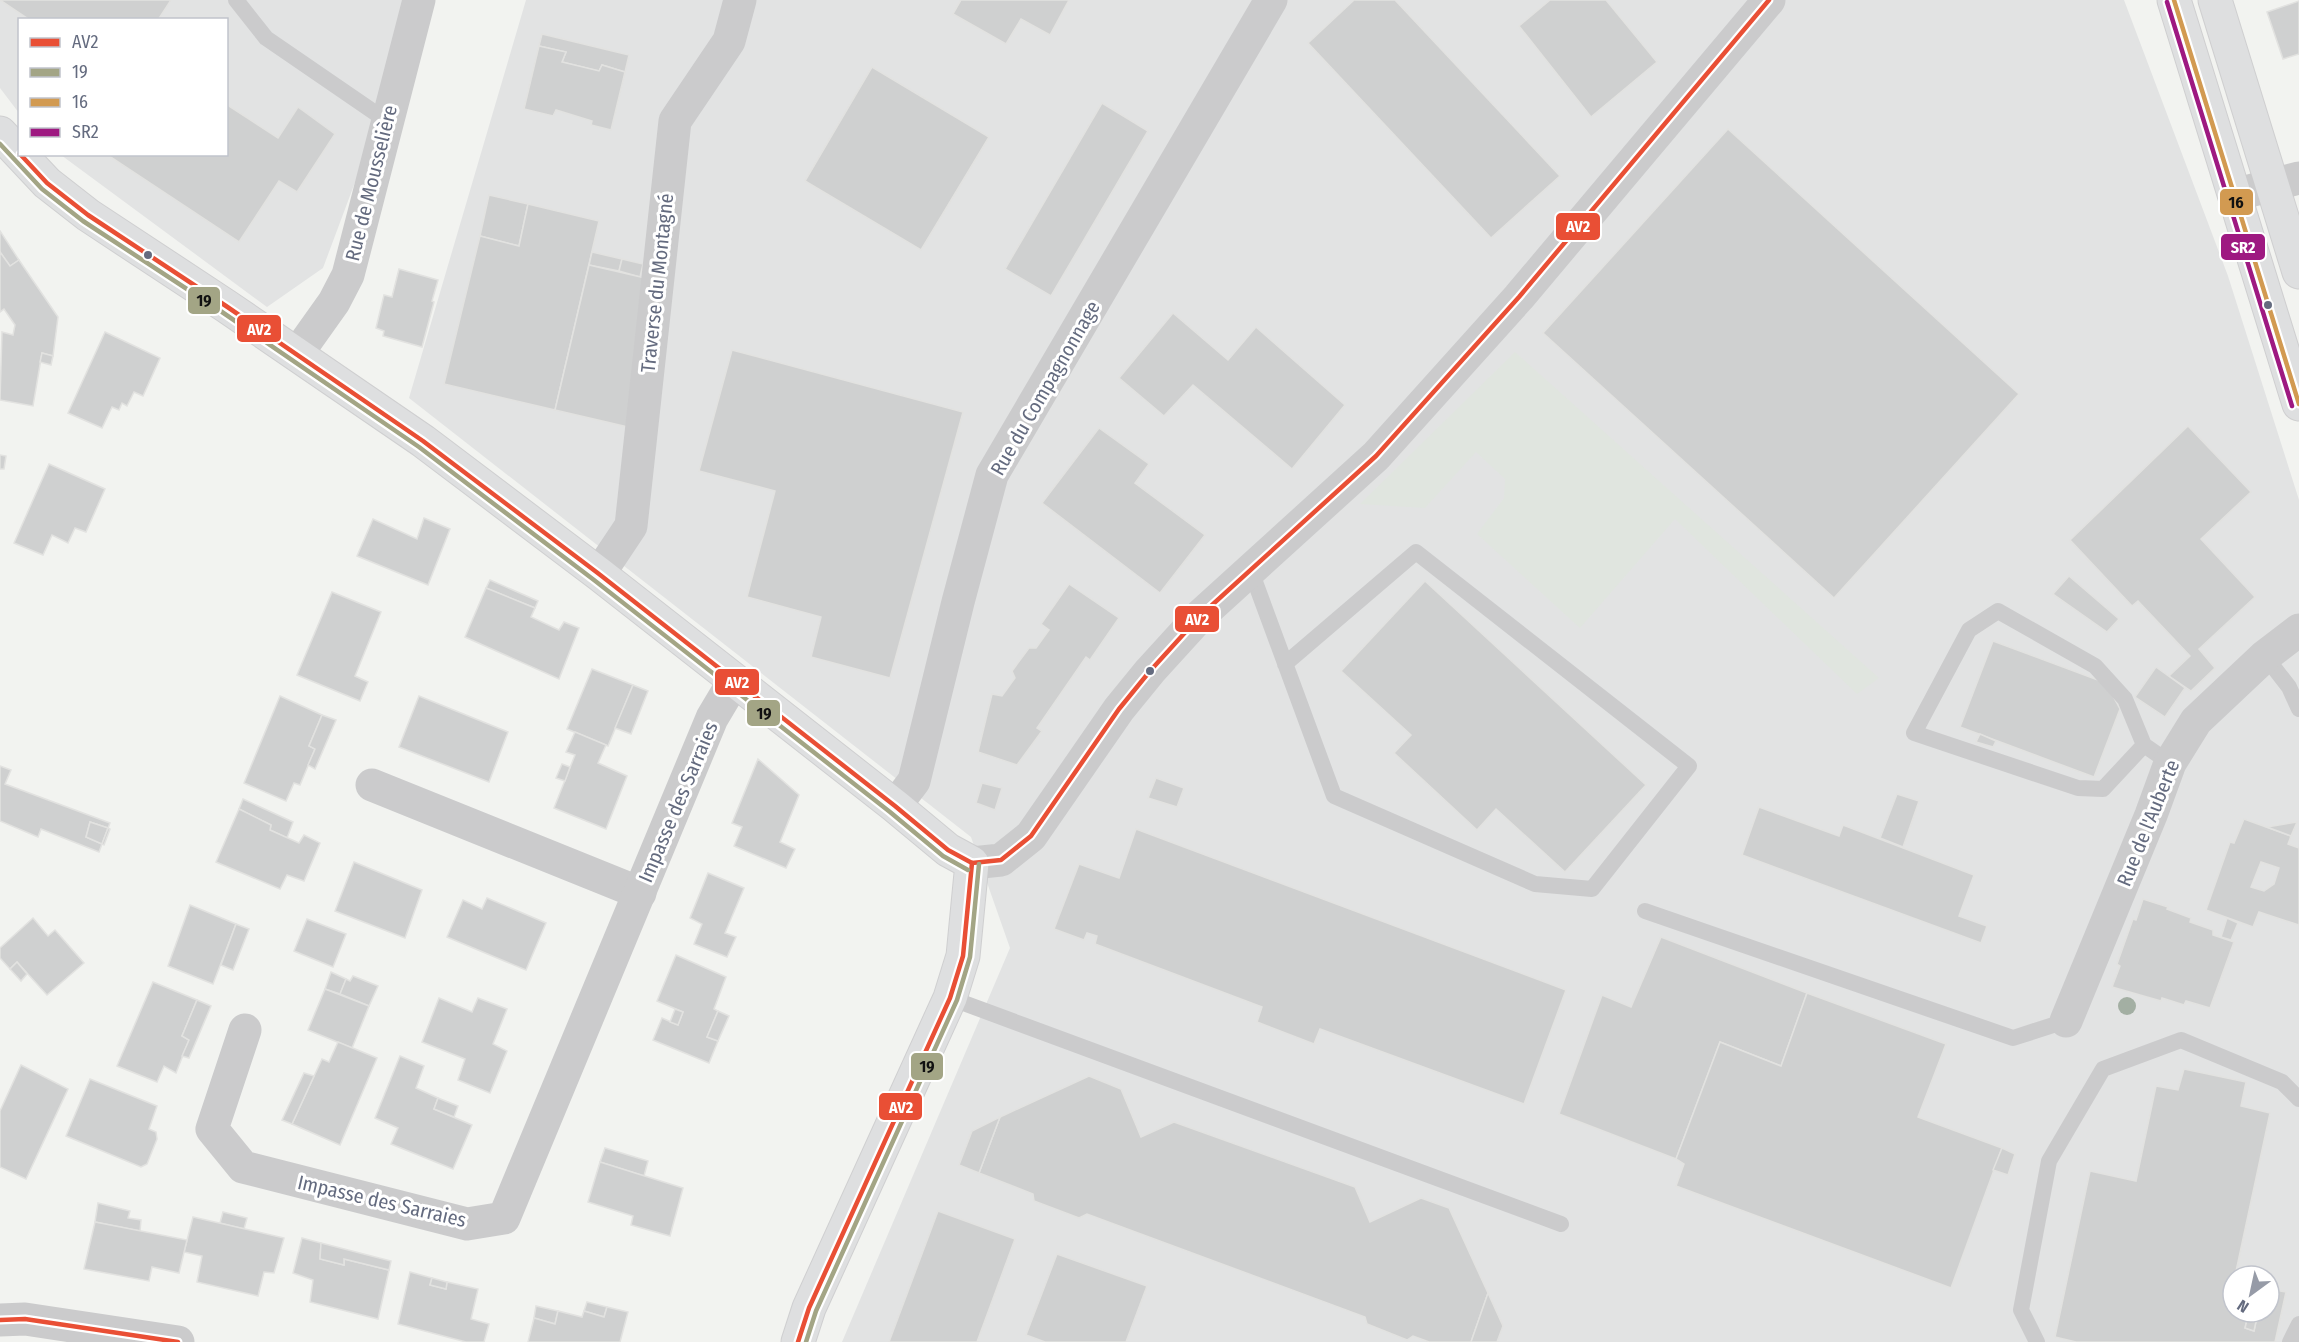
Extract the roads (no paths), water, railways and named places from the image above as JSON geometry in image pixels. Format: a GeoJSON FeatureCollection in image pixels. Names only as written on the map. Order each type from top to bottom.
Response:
{"type":"FeatureCollection","features":[{"type":"Feature","properties":{"kind":"street","name":"Rue de Mousselière"},"geometry":{"type":"LineString","coordinates":[[297,354],[334,302],[348,275],[419,0]]}},
{"type":"Feature","properties":{"kind":"street","name":"Traverse du Montagné"},"geometry":{"type":"LineString","coordinates":[[599,574],[630,526],[675,121],[729,41],[740,0]]}},
{"type":"Feature","properties":{"kind":"street","name":"Rue du Compagnonnage"},"geometry":{"type":"LineString","coordinates":[[896,806],[915,781],[958,602],[992,475],[1271,0]]}},
{"type":"Feature","properties":{"kind":"street"},"geometry":{"type":"LineString","coordinates":[[22,156],[47,183],[88,215],[423,441],[599,574],[896,806],[948,850],[972,863],[1000,860],[1031,836],[1119,709],[1150,671],[1201,615],[1384,447],[1519,297],[1769,0]]}},
{"type":"Feature","properties":{"kind":"street"},"geometry":{"type":"LineString","coordinates":[[2174,0],[2299,404]]}},
{"type":"Feature","properties":{"kind":"street"},"geometry":{"type":"LineString","coordinates":[[2215,0],[2286,182],[2299,272]]}},
{"type":"Feature","properties":{"kind":"street"},"geometry":{"type":"LineString","coordinates":[[0,133],[18,152]]}},
{"type":"Feature","properties":{"kind":"street"},"geometry":{"type":"LineString","coordinates":[[2234,195],[2286,182]]}},
{"type":"Feature","properties":{"kind":"street","name":"Rue de l'Auberte"},"geometry":{"type":"LineString","coordinates":[[2066,1021],[2151,815],[2157,754],[2196,722],[2265,656],[2299,630]]}},
{"type":"Feature","properties":{"kind":"street","name":"Impasse des Sarraies"},"geometry":{"type":"LineString","coordinates":[[245,1030],[212,1129],[243,1167],[467,1224],[504,1218],[712,718],[734,681]]}},
{"type":"Feature","properties":{"kind":"street","name":"Impasse des Sarraies"},"geometry":{"type":"LineString","coordinates":[[372,785],[640,893]]}},
{"type":"Feature","properties":{"kind":"street"},"geometry":{"type":"LineString","coordinates":[[798,1342],[809,1308],[950,998],[963,956],[972,863]]}},
{"type":"Feature","properties":{"kind":"street"},"geometry":{"type":"LineString","coordinates":[[0,1320],[25,1319],[178,1342]]}},
{"type":"Feature","properties":{"kind":"lane"},"geometry":{"type":"LineString","coordinates":[[236,0],[266,38],[387,121]]}},
{"type":"Feature","properties":{"kind":"lane"},"geometry":{"type":"LineString","coordinates":[[1251,571],[1334,796],[1535,884],[1592,890],[1689,766],[1416,552],[1286,664]]}},
{"type":"Feature","properties":{"kind":"lane"},"geometry":{"type":"LineString","coordinates":[[1998,611],[2095,666],[2125,699],[2157,754],[2103,789],[2078,788],[1914,733],[1969,630],[1998,611]]}},
{"type":"Feature","properties":{"kind":"lane"},"geometry":{"type":"LineString","coordinates":[[2265,656],[2289,687],[2299,709]]}},
{"type":"Feature","properties":{"kind":"lane"},"geometry":{"type":"LineString","coordinates":[[1645,911],[2013,1038],[2066,1021]]}},
{"type":"Feature","properties":{"kind":"lane"},"geometry":{"type":"LineString","coordinates":[[950,998],[1561,1224]]}},
{"type":"Feature","properties":{"kind":"lane"},"geometry":{"type":"LineString","coordinates":[[2037,1342],[2021,1310],[2049,1161],[2103,1069],[2181,1040],[2282,1082],[2299,1099]]}},
{"type":"Feature","properties":{"kind":"lane"},"geometry":{"type":"LineString","coordinates":[[2290,1342],[2299,1324]]}}]}
